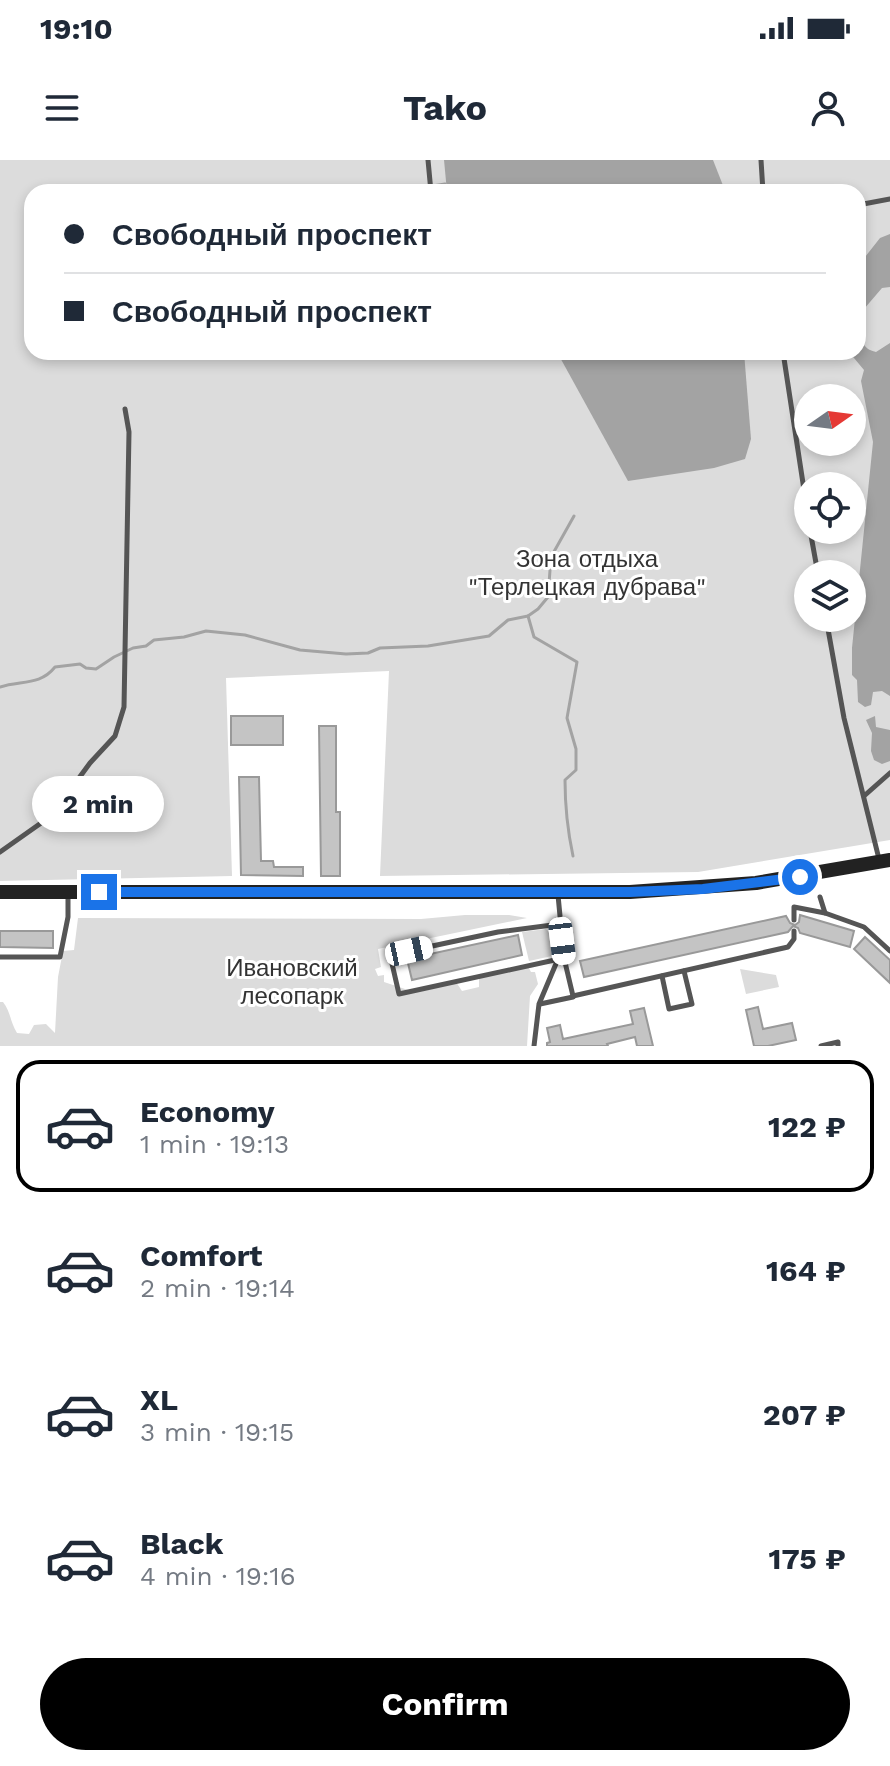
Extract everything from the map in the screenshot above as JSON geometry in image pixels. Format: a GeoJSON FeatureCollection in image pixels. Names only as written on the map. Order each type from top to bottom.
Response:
{"type":"FeatureCollection","features":[{"type":"Feature","properties":{"kind":"main road"},"geometry":{"type":"LineString","coordinates":[[0,892],[645,892],[816,875],[885,861]]}},
{"type":"Feature","properties":{"kind":"lane"},"geometry":{"type":"LineString","coordinates":[[428,160],[430,184]]}},
{"type":"Feature","properties":{"kind":"lane"},"geometry":{"type":"LineString","coordinates":[[761,160],[762,184]]}},
{"type":"Feature","properties":{"kind":"lane"},"geometry":{"type":"LineString","coordinates":[[866,204],[890,199]]}},
{"type":"Feature","properties":{"kind":"lane"},"geometry":{"type":"LineString","coordinates":[[784,360],[801,472]]}},
{"type":"Feature","properties":{"kind":"lane"},"geometry":{"type":"LineString","coordinates":[[0,852],[51,816],[90,763],[115,736],[124,707],[129,432],[125,409]]}},
{"type":"Feature","properties":{"kind":"lane"},"geometry":{"type":"LineString","coordinates":[[829,632],[844,718],[863,796],[885,861]]}},
{"type":"Feature","properties":{"kind":"lane"},"geometry":{"type":"LineString","coordinates":[[863,796],[890,773]]}},
{"type":"Feature","properties":{"kind":"lane"},"geometry":{"type":"LineString","coordinates":[[0,957],[60,957],[68,917],[68,892]]}},
{"type":"Feature","properties":{"kind":"lane"},"geometry":{"type":"LineString","coordinates":[[558,894],[561,959],[573,998]]}},
{"type":"Feature","properties":{"kind":"lane"},"geometry":{"type":"LineString","coordinates":[[820,897],[825,913]]}},
{"type":"Feature","properties":{"kind":"lane"},"geometry":{"type":"LineString","coordinates":[[794,920],[794,907],[825,913],[864,927],[890,951]]}},
{"type":"Feature","properties":{"kind":"lane"},"geometry":{"type":"LineString","coordinates":[[560,924],[498,932],[390,955],[399,994],[561,959]]}},
{"type":"Feature","properties":{"kind":"lane"},"geometry":{"type":"LineString","coordinates":[[539,1004],[788,947],[794,939],[794,931]]}},
{"type":"Feature","properties":{"kind":"lane"},"geometry":{"type":"LineString","coordinates":[[534,1046],[539,1004],[561,959]]}},
{"type":"Feature","properties":{"kind":"lane"},"geometry":{"type":"LineString","coordinates":[[662,976],[669,1009],[692,1004],[684,971]]}},
{"type":"Feature","properties":{"kind":"lane"},"geometry":{"type":"LineString","coordinates":[[821,1046],[838,1042],[838,1046]]}},
{"type":"Feature","properties":{"kind":"green space","name":"Зона отдыха \"Терлецкая дубрава\""},"geometry":{"type":"Polygon","coordinates":[[[0,160],[890,160],[890,840],[698,872],[380,876],[389,671],[226,678],[232,876],[0,881],[0,160]]]}},
{"type":"Feature","properties":{"kind":"green space","name":"Ивановский лесопарк"},"geometry":{"type":"Polygon","coordinates":[[[465,915],[527,918],[378,949],[381,967],[375,969],[378,976],[384,975],[384,982],[408,990],[456,982],[462,991],[479,987],[479,976],[528,966],[531,972],[535,972],[538,984],[530,996],[527,1046],[0,1046],[0,1002],[6,1006],[17,1033],[29,1034],[34,1025],[46,1024],[55,1033],[58,977],[63,951],[74,950],[78,918],[421,919],[465,915]]]}},
{"type":"Feature","properties":{"kind":"green space"},"geometry":{"type":"Polygon","coordinates":[[[546,929],[554,941],[552,956],[529,961],[522,932],[546,929]]]}},
{"type":"Feature","properties":{"kind":"green space"},"geometry":{"type":"Polygon","coordinates":[[[740,969],[776,975],[779,987],[746,994],[740,969]]]}},
{"type":"Feature","properties":{"kind":"shaded area"},"geometry":{"type":"Polygon","coordinates":[[[444,160],[713,160],[722,184],[446,184],[444,160]]]}},
{"type":"Feature","properties":{"kind":"shaded area"},"geometry":{"type":"Polygon","coordinates":[[[890,234],[890,287],[882,288],[866,307],[866,256],[880,238],[890,234]]]}},
{"type":"Feature","properties":{"kind":"shaded area"},"geometry":{"type":"Polygon","coordinates":[[[890,343],[890,696],[882,691],[873,692],[871,705],[865,707],[858,702],[857,680],[852,675],[854,632],[866,632],[866,560],[861,560],[863,544],[866,544],[873,442],[866,406],[866,384],[861,381],[864,370],[856,360],[866,360],[866,347],[876,352],[890,343]]]}},
{"type":"Feature","properties":{"kind":"shaded area"},"geometry":{"type":"Polygon","coordinates":[[[561,360],[745,360],[751,439],[745,459],[714,468],[628,481],[561,360]]]}},
{"type":"Feature","properties":{"kind":"shaded area"},"geometry":{"type":"Polygon","coordinates":[[[875,716],[876,727],[890,730],[890,761],[882,764],[874,760],[872,733],[866,720],[875,716]]]}},
{"type":"Feature","properties":{"kind":"building"},"geometry":{"type":"Polygon","coordinates":[[[231,716],[283,716],[283,745],[231,745],[231,716]]]}},
{"type":"Feature","properties":{"kind":"building"},"geometry":{"type":"Polygon","coordinates":[[[319,726],[336,726],[340,876],[321,876],[319,726]]]}},
{"type":"Feature","properties":{"kind":"building"},"geometry":{"type":"Polygon","coordinates":[[[239,777],[259,777],[261,861],[273,861],[274,867],[303,867],[303,876],[241,875],[239,777]]]}},
{"type":"Feature","properties":{"kind":"building"},"geometry":{"type":"Polygon","coordinates":[[[800,915],[854,931],[850,947],[800,933],[793,926],[788,932],[584,977],[580,961],[786,916],[795,925],[800,915]]]}},
{"type":"Feature","properties":{"kind":"building"},"geometry":{"type":"Polygon","coordinates":[[[0,931],[53,931],[53,948],[0,947],[0,931]]]}},
{"type":"Feature","properties":{"kind":"building"},"geometry":{"type":"Polygon","coordinates":[[[518,935],[522,955],[412,980],[407,959],[518,935]]]}},
{"type":"Feature","properties":{"kind":"building"},"geometry":{"type":"Polygon","coordinates":[[[865,937],[890,960],[890,983],[854,949],[865,937]]]}},
{"type":"Feature","properties":{"kind":"building"},"geometry":{"type":"Polygon","coordinates":[[[758,1007],[763,1029],[792,1023],[796,1040],[754,1046],[746,1010],[758,1007]]]}},
{"type":"Feature","properties":{"kind":"building"},"geometry":{"type":"Polygon","coordinates":[[[644,1008],[653,1046],[637,1046],[635,1037],[608,1046],[547,1046],[550,1042],[547,1028],[560,1025],[563,1039],[633,1024],[630,1011],[644,1008]]]}},
{"type":"Feature","properties":{"kind":"waterway"},"geometry":{"type":"LineString","coordinates":[[573,856],[565,780],[576,770],[576,749],[567,718],[577,662],[534,637],[528,616],[548,597],[551,557],[574,516]]}},
{"type":"Feature","properties":{"kind":"waterway"},"geometry":{"type":"LineString","coordinates":[[0,687],[36,680],[55,667],[80,664],[96,669],[114,657],[154,640],[206,631],[245,635],[300,650],[368,653],[380,648],[428,646],[489,636],[508,620],[528,616]]}},
{"type":"Feature","properties":{"kind":"route"},"geometry":{"type":"LineString","coordinates":[[99,892],[558,894],[703,889],[800,877]]}}]}
